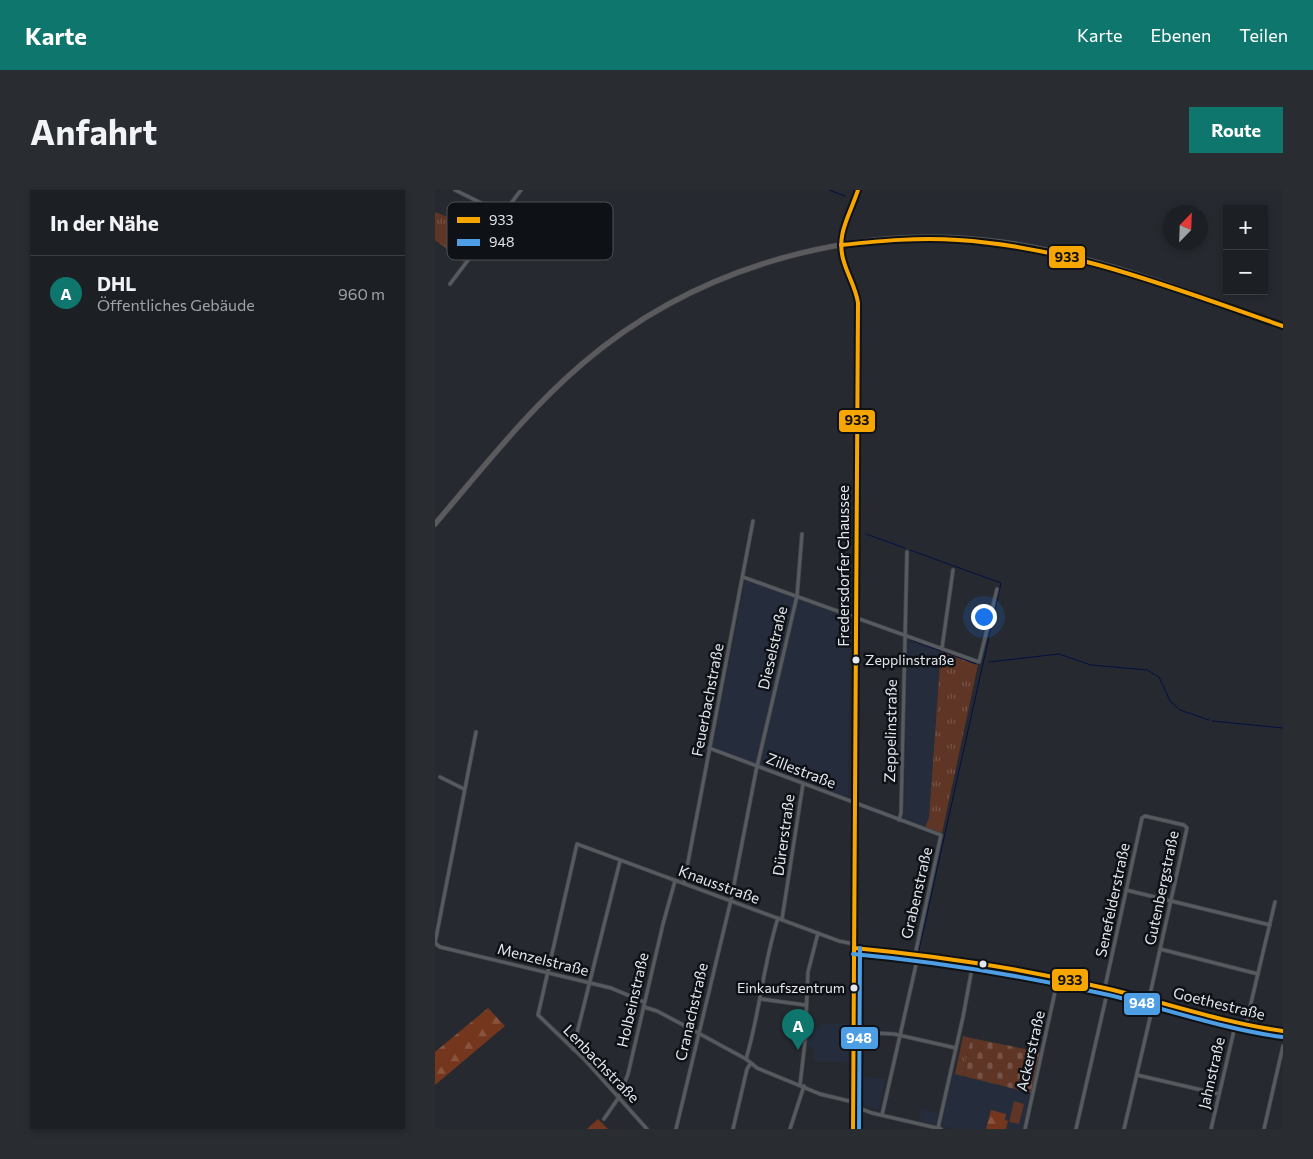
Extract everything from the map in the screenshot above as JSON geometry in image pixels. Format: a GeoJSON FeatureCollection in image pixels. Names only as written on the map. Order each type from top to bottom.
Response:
{"type":"FeatureCollection","features":[{"type":"Feature","properties":{"kind":"main road","name":"Fredersdorfer Chaussee"},"geometry":{"type":"LineString","coordinates":[[853,1129],[858,303],[856,288],[842,258],[841,245],[843,226],[858,190]]}},
{"type":"Feature","properties":{"kind":"main road"},"geometry":{"type":"LineString","coordinates":[[435,524],[543,400],[582,364],[619,336],[654,313],[716,282],[765,263],[841,245],[916,237],[971,239],[1031,247],[1107,266],[1283,326]]}},
{"type":"Feature","properties":{"kind":"main road","name":"Goethestraße"},"geometry":{"type":"LineString","coordinates":[[854,946],[973,963],[1058,978],[1106,988],[1246,1024],[1283,1031]]}},
{"type":"Feature","properties":{"kind":"street"},"geometry":{"type":"LineString","coordinates":[[455,190],[479,202]]}},
{"type":"Feature","properties":{"kind":"street"},"geometry":{"type":"LineString","coordinates":[[512,202],[521,190]]}},
{"type":"Feature","properties":{"kind":"street"},"geometry":{"type":"LineString","coordinates":[[450,284],[468,260]]}},
{"type":"Feature","properties":{"kind":"street","name":"Feuerbachstraße"},"geometry":{"type":"LineString","coordinates":[[684,883],[753,521]]}},
{"type":"Feature","properties":{"kind":"street","name":"Dieselstraße"},"geometry":{"type":"LineString","coordinates":[[731,900],[757,766],[797,596],[802,534]]}},
{"type":"Feature","properties":{"kind":"street","name":"Zeppelinstraße"},"geometry":{"type":"LineString","coordinates":[[899,820],[901,813],[907,552]]}},
{"type":"Feature","properties":{"kind":"street"},"geometry":{"type":"LineString","coordinates":[[943,648],[953,570]]}},
{"type":"Feature","properties":{"kind":"street"},"geometry":{"type":"LineString","coordinates":[[743,577],[979,662],[997,589]]}},
{"type":"Feature","properties":{"kind":"street"},"geometry":{"type":"LineString","coordinates":[[435,942],[476,732]]}},
{"type":"Feature","properties":{"kind":"street","name":"Zillestraße"},"geometry":{"type":"LineString","coordinates":[[709,748],[942,836]]}},
{"type":"Feature","properties":{"kind":"street"},"geometry":{"type":"LineString","coordinates":[[440,777],[464,789]]}},
{"type":"Feature","properties":{"kind":"street","name":"Dürerstraße"},"geometry":{"type":"LineString","coordinates":[[746,1059],[761,999],[771,942],[780,919],[795,848],[803,784]]}},
{"type":"Feature","properties":{"kind":"street","name":"Senefelderstraße"},"geometry":{"type":"LineString","coordinates":[[1076,1129],[1143,816]]}},
{"type":"Feature","properties":{"kind":"street","name":"Gutenbergstraße"},"geometry":{"type":"LineString","coordinates":[[1124,1129],[1137,1075],[1160,949],[1186,826],[1143,816]]}},
{"type":"Feature","properties":{"kind":"street","name":"Grabenstraße"},"geometry":{"type":"LineString","coordinates":[[882,1115],[942,836]]}},
{"type":"Feature","properties":{"kind":"street","name":"Knausstraße"},"geometry":{"type":"LineString","coordinates":[[547,972],[577,844],[854,946]]}},
{"type":"Feature","properties":{"kind":"street"},"geometry":{"type":"LineString","coordinates":[[573,1049],[620,861]]}},
{"type":"Feature","properties":{"kind":"street","name":"Holbeinstraße"},"geometry":{"type":"LineString","coordinates":[[604,1119],[619,1097],[628,1074],[666,909],[675,881]]}},
{"type":"Feature","properties":{"kind":"street"},"geometry":{"type":"LineString","coordinates":[[1126,890],[1270,926]]}},
{"type":"Feature","properties":{"kind":"street","name":"Cranachstraße"},"geometry":{"type":"LineString","coordinates":[[676,1129],[731,900]]}},
{"type":"Feature","properties":{"kind":"street"},"geometry":{"type":"LineString","coordinates":[[1246,1024],[1275,902]]}},
{"type":"Feature","properties":{"kind":"street"},"geometry":{"type":"LineString","coordinates":[[800,1084],[805,1042],[805,1006],[808,972],[818,933]]}},
{"type":"Feature","properties":{"kind":"street","name":"Menzelstraße"},"geometry":{"type":"LineString","coordinates":[[435,942],[440,947],[615,989],[645,1002]]}},
{"type":"Feature","properties":{"kind":"street"},"geometry":{"type":"LineString","coordinates":[[1160,949],[1258,974]]}},
{"type":"Feature","properties":{"kind":"street"},"geometry":{"type":"LineString","coordinates":[[643,1007],[657,1012],[746,1059],[757,1068],[835,1099],[882,1115],[939,1129],[973,963]]}},
{"type":"Feature","properties":{"kind":"street","name":"Lenbachstraße"},"geometry":{"type":"LineString","coordinates":[[547,972],[538,1015],[619,1097],[647,1129]]}},
{"type":"Feature","properties":{"kind":"street","name":"Ackerstraße"},"geometry":{"type":"LineString","coordinates":[[1025,1129],[1058,978]]}},
{"type":"Feature","properties":{"kind":"street"},"geometry":{"type":"LineString","coordinates":[[761,999],[805,1006]]}},
{"type":"Feature","properties":{"kind":"street","name":"Jahnstraße"},"geometry":{"type":"LineString","coordinates":[[1211,1129],[1236,1021]]}},
{"type":"Feature","properties":{"kind":"street"},"geometry":{"type":"LineString","coordinates":[[854,1032],[900,1035],[956,1048]]}},
{"type":"Feature","properties":{"kind":"street"},"geometry":{"type":"LineString","coordinates":[[1264,1129],[1283,1046]]}},
{"type":"Feature","properties":{"kind":"street"},"geometry":{"type":"LineString","coordinates":[[733,1129],[747,1069],[751,1063]]}},
{"type":"Feature","properties":{"kind":"street"},"geometry":{"type":"LineString","coordinates":[[1137,1075],[1219,1094]]}},
{"type":"Feature","properties":{"kind":"street"},"geometry":{"type":"LineString","coordinates":[[790,1129],[804,1086]]}},
{"type":"Feature","properties":{"kind":"shaded area"},"geometry":{"type":"Polygon","coordinates":[[[1048,257],[1081,265],[1080,268],[1047,260],[1048,257]]]}},
{"type":"Feature","properties":{"kind":"shaded area"},"geometry":{"type":"Polygon","coordinates":[[[748,581],[850,618],[848,798],[715,748],[713,745],[745,582],[748,581]]]}},
{"type":"Feature","properties":{"kind":"shaded area"},"geometry":{"type":"Polygon","coordinates":[[[907,642],[941,652],[929,818],[925,827],[904,820],[907,642]]]}},
{"type":"Feature","properties":{"kind":"shaded area"},"geometry":{"type":"Polygon","coordinates":[[[822,1023],[848,1024],[848,1062],[813,1061],[814,1049],[808,1045],[808,1027],[821,1027],[822,1023]]]}},
{"type":"Feature","properties":{"kind":"shaded area"},"geometry":{"type":"Polygon","coordinates":[[[953,1073],[1031,1093],[1022,1129],[955,1129],[941,1126],[953,1073]]]}},
{"type":"Feature","properties":{"kind":"shaded area"},"geometry":{"type":"Polygon","coordinates":[[[859,1077],[885,1079],[879,1109],[863,1105],[864,1101],[859,1100],[859,1077]]]}},
{"type":"Feature","properties":{"kind":"shaded area"},"geometry":{"type":"Polygon","coordinates":[[[922,1109],[939,1113],[936,1125],[919,1121],[922,1109]]]}},
{"type":"Feature","properties":{"kind":"green space"},"geometry":{"type":"Polygon","coordinates":[[[435,212],[447,217],[447,249],[435,240],[435,212]]]}},
{"type":"Feature","properties":{"kind":"green space"},"geometry":{"type":"Polygon","coordinates":[[[941,650],[978,665],[942,833],[925,827],[929,818],[941,650]]]}},
{"type":"Feature","properties":{"kind":"green space"},"geometry":{"type":"Polygon","coordinates":[[[488,1008],[505,1026],[435,1085],[435,1052],[488,1008]]]}},
{"type":"Feature","properties":{"kind":"green space"},"geometry":{"type":"Polygon","coordinates":[[[963,1036],[971,1038],[963,1076],[955,1074],[963,1036]]]}},
{"type":"Feature","properties":{"kind":"green space"},"geometry":{"type":"Polygon","coordinates":[[[971,1038],[1040,1052],[1031,1093],[963,1076],[971,1038]]]}},
{"type":"Feature","properties":{"kind":"green space"},"geometry":{"type":"Polygon","coordinates":[[[1014,1101],[1024,1104],[1019,1124],[1009,1122],[1014,1101]]]}},
{"type":"Feature","properties":{"kind":"green space"},"geometry":{"type":"Polygon","coordinates":[[[991,1110],[1006,1114],[1005,1120],[1008,1121],[1006,1129],[986,1129],[991,1110]]]}},
{"type":"Feature","properties":{"kind":"green space"},"geometry":{"type":"Polygon","coordinates":[[[598,1119],[608,1129],[587,1129],[598,1119]]]}},
{"type":"Feature","properties":{"kind":"waterway"},"geometry":{"type":"LineString","coordinates":[[829,190],[845,196]]}},
{"type":"Feature","properties":{"kind":"waterway"},"geometry":{"type":"LineString","coordinates":[[866,534],[905,548]]}},
{"type":"Feature","properties":{"kind":"waterway"},"geometry":{"type":"LineString","coordinates":[[910,550],[1001,583],[919,950]]}},
{"type":"Feature","properties":{"kind":"waterway"},"geometry":{"type":"LineString","coordinates":[[911,640],[976,664]]}},
{"type":"Feature","properties":{"kind":"waterway"},"geometry":{"type":"LineString","coordinates":[[989,662],[1059,654],[1091,665],[1147,670],[1159,677],[1170,701],[1180,710],[1209,720]]}},
{"type":"Feature","properties":{"kind":"waterway"},"geometry":{"type":"LineString","coordinates":[[1212,721],[1283,728]]}},
{"type":"Feature","properties":{"kind":"transit line","name":"933"},"geometry":{"type":"LineString","coordinates":[[853,1129],[858,303],[856,292],[844,262],[841,243],[842,234],[858,190]]}},
{"type":"Feature","properties":{"kind":"transit line","name":"933"},"geometry":{"type":"LineString","coordinates":[[841,245],[899,240],[943,239],[1000,244],[1042,251],[1123,272],[1283,326]]}},
{"type":"Feature","properties":{"kind":"transit line","name":"933"},"geometry":{"type":"LineString","coordinates":[[854,948],[950,959],[1046,975],[1109,989],[1239,1023],[1283,1031]]}},
{"type":"Feature","properties":{"kind":"transit line","name":"948"},"geometry":{"type":"LineString","coordinates":[[859,1129],[860,948]]}},
{"type":"Feature","properties":{"kind":"transit line","name":"948"},"geometry":{"type":"LineString","coordinates":[[853,954],[950,965],[1045,982],[1109,995],[1238,1029],[1282,1037]]}},
{"type":"Feature","properties":{"kind":"place","name":"Zepplinstraße"},"geometry":{"type":"Point","coordinates":[856,660]}},
{"type":"Feature","properties":{"kind":"place","name":"Einkaufszentrum"},"geometry":{"type":"Point","coordinates":[854,988]}},
{"type":"Feature","properties":{"kind":"place","name":"DHL"},"geometry":{"type":"Point","coordinates":[798,1050]}}]}
